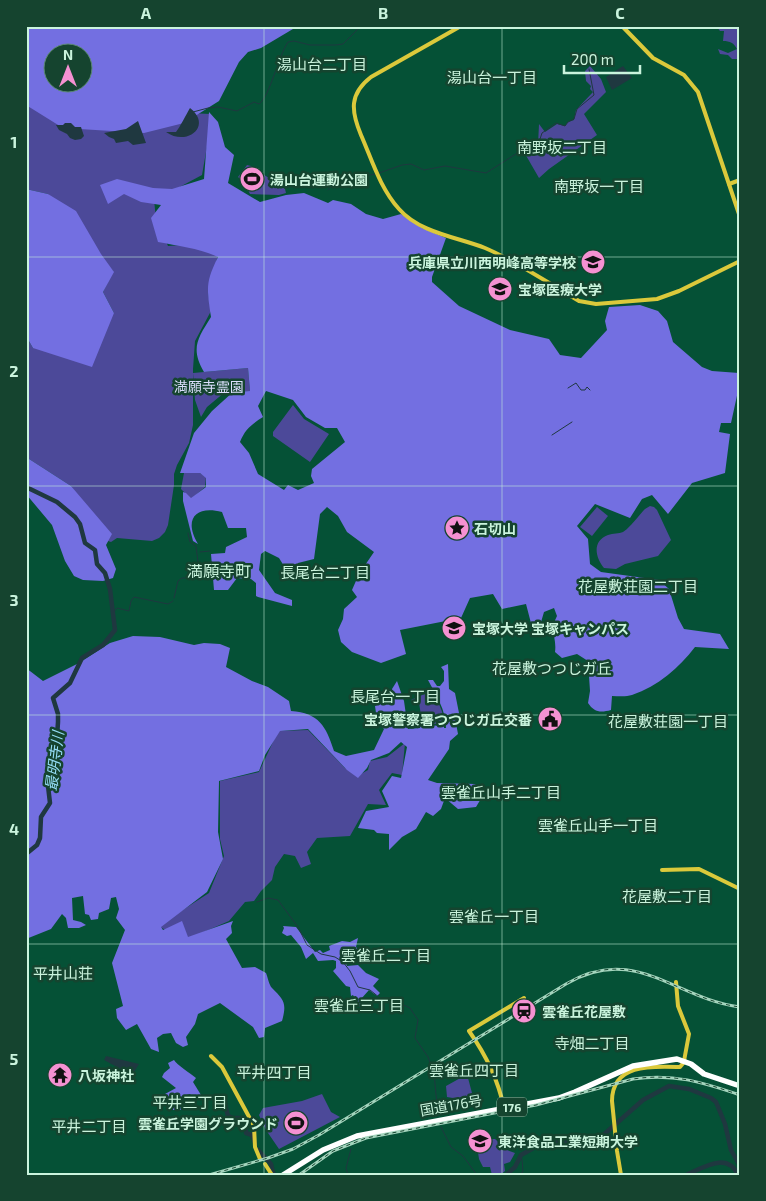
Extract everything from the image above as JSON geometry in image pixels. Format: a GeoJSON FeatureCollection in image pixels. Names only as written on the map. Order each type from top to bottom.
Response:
{"type":"FeatureCollection","features":[{"type":"Feature","properties":{"kind":"highway","name":"国道176号"},"geometry":{"type":"LineString","coordinates":[[283,1175],[323,1150],[351,1137],[559,1098],[633,1066],[670,1059],[685,1061]]}},
{"type":"Feature","properties":{"kind":"highway"},"geometry":{"type":"LineString","coordinates":[[685,1061],[704,1074],[740,1086]]}},
{"type":"Feature","properties":{"kind":"street"},"geometry":{"type":"LineString","coordinates":[[461,26],[371,77],[361,86],[353,102],[354,119],[377,174],[392,202],[405,215],[416,223],[485,248],[584,303],[596,304],[657,299],[679,291],[740,261]]}},
{"type":"Feature","properties":{"kind":"street"},"geometry":{"type":"LineString","coordinates":[[622,26],[653,58],[684,75],[693,85],[704,106],[740,218]]}},
{"type":"Feature","properties":{"kind":"street"},"geometry":{"type":"LineString","coordinates":[[729,184],[740,180]]}},
{"type":"Feature","properties":{"kind":"street"},"geometry":{"type":"LineString","coordinates":[[662,870],[699,869],[740,889]]}},
{"type":"Feature","properties":{"kind":"street"},"geometry":{"type":"LineString","coordinates":[[621,1175],[617,1151],[613,1093],[620,1078],[634,1069],[656,1066],[680,1067],[685,1061],[689,1034],[678,1006],[676,982]]}},
{"type":"Feature","properties":{"kind":"street"},"geometry":{"type":"LineString","coordinates":[[504,1108],[498,1084],[488,1060],[469,1031],[524,998]]}},
{"type":"Feature","properties":{"kind":"street"},"geometry":{"type":"LineString","coordinates":[[211,1056],[222,1067],[254,1126],[255,1147],[260,1159]]}},
{"type":"Feature","properties":{"kind":"street"},"geometry":{"type":"LineString","coordinates":[[265,1164],[272,1175]]}},
{"type":"Feature","properties":{"kind":"green space"},"geometry":{"type":"Polygon","coordinates":[[[710,26],[740,26],[740,67],[737,59],[720,54],[718,49],[728,53],[737,49],[736,47],[728,41],[723,41],[724,31],[720,31],[717,27],[711,29],[710,26]]]}},
{"type":"Feature","properties":{"kind":"green space"},"geometry":{"type":"Polygon","coordinates":[[[590,66],[601,79],[606,92],[584,114],[597,135],[539,178],[524,152],[526,145],[531,143],[538,145],[539,124],[545,132],[557,124],[565,126],[568,122],[574,120],[576,110],[593,92],[590,89],[591,86],[586,81],[585,71],[590,66]]]}},
{"type":"Feature","properties":{"kind":"green space"},"geometry":{"type":"Polygon","coordinates":[[[26,105],[210,114],[210,129],[202,175],[174,190],[153,190],[156,219],[168,246],[197,244],[218,255],[208,293],[211,311],[195,341],[193,425],[189,443],[174,474],[168,525],[165,532],[159,538],[152,541],[117,538],[111,542],[108,541],[71,486],[26,457],[26,336],[33,348],[114,313],[103,292],[113,271],[48,194],[26,189],[26,105]]]}},
{"type":"Feature","properties":{"kind":"green space","name":"湯山台運動公園"},"geometry":{"type":"Polygon","coordinates":[[[247,165],[285,189],[286,193],[279,195],[250,194],[244,182],[238,177],[247,165]]]}},
{"type":"Feature","properties":{"kind":"green space","name":"満願寺霊園"},"geometry":{"type":"Polygon","coordinates":[[[248,368],[250,391],[225,392],[207,407],[201,417],[195,400],[193,373],[248,368]]]}},
{"type":"Feature","properties":{"kind":"green space"},"geometry":{"type":"Polygon","coordinates":[[[293,405],[304,419],[329,434],[310,462],[273,436],[273,432],[293,405]]]}},
{"type":"Feature","properties":{"kind":"green space"},"geometry":{"type":"Polygon","coordinates":[[[184,473],[200,473],[206,477],[205,487],[191,499],[181,489],[184,473]]]}},
{"type":"Feature","properties":{"kind":"green space"},"geometry":{"type":"Polygon","coordinates":[[[650,506],[657,510],[671,540],[658,556],[625,564],[616,569],[604,568],[597,554],[599,541],[608,535],[621,533],[650,506]]]}},
{"type":"Feature","properties":{"kind":"green space"},"geometry":{"type":"Polygon","coordinates":[[[597,507],[608,516],[592,536],[580,527],[597,507]]]}},
{"type":"Feature","properties":{"kind":"green space"},"geometry":{"type":"Polygon","coordinates":[[[431,691],[442,711],[444,724],[426,724],[422,721],[419,703],[414,703],[411,700],[431,691]]]}},
{"type":"Feature","properties":{"kind":"green space"},"geometry":{"type":"Polygon","coordinates":[[[308,730],[345,768],[359,775],[368,770],[370,761],[387,757],[405,743],[402,775],[392,773],[379,790],[386,805],[368,804],[350,836],[317,838],[307,852],[311,864],[301,868],[295,856],[284,854],[275,867],[272,880],[254,901],[245,902],[229,921],[185,940],[158,926],[209,893],[224,856],[220,839],[220,781],[259,772],[278,731],[308,730]]]}},
{"type":"Feature","properties":{"kind":"green space"},"geometry":{"type":"Polygon","coordinates":[[[464,1076],[468,1078],[472,1093],[468,1098],[454,1101],[453,1098],[447,1097],[446,1086],[464,1076]]]}},
{"type":"Feature","properties":{"kind":"green space","name":"雲雀丘学園グラウンド"},"geometry":{"type":"Polygon","coordinates":[[[322,1094],[331,1112],[340,1117],[279,1149],[266,1130],[259,1115],[263,1108],[302,1101],[322,1094]]]}},
{"type":"Feature","properties":{"kind":"green space"},"geometry":{"type":"Polygon","coordinates":[[[476,1139],[495,1139],[507,1150],[515,1153],[510,1162],[504,1164],[505,1171],[500,1175],[492,1175],[490,1167],[483,1167],[479,1159],[476,1139]]]}},
{"type":"Feature","properties":{"kind":"shaded area"},"geometry":{"type":"Polygon","coordinates":[[[26,26],[298,26],[261,48],[248,52],[239,62],[219,101],[184,123],[144,133],[63,128],[26,105],[26,26]]]}},
{"type":"Feature","properties":{"kind":"shaded area"},"geometry":{"type":"Polygon","coordinates":[[[209,112],[218,122],[225,147],[234,155],[228,183],[260,202],[286,195],[304,193],[328,203],[333,200],[351,204],[366,214],[383,219],[401,214],[422,228],[446,238],[432,277],[432,282],[459,306],[510,330],[549,339],[560,355],[581,358],[607,330],[605,321],[609,307],[640,305],[658,311],[667,321],[673,342],[702,367],[712,371],[739,373],[740,382],[731,423],[721,423],[719,432],[730,434],[725,473],[692,483],[668,514],[652,495],[642,499],[630,518],[595,504],[577,526],[588,539],[590,564],[601,572],[659,580],[669,589],[678,618],[684,629],[720,634],[729,649],[695,647],[675,669],[651,687],[632,695],[612,696],[611,710],[598,711],[588,703],[590,691],[588,661],[577,654],[562,658],[555,652],[553,630],[557,616],[554,608],[544,612],[539,629],[532,627],[526,604],[502,609],[493,594],[470,598],[461,618],[400,630],[406,654],[381,663],[352,652],[341,642],[338,630],[343,619],[344,609],[357,597],[352,590],[359,574],[374,552],[347,532],[338,516],[327,507],[320,514],[314,559],[298,563],[292,574],[289,574],[279,558],[265,551],[261,554],[259,570],[275,593],[292,600],[292,606],[256,596],[256,583],[251,579],[237,578],[228,590],[214,590],[211,554],[225,553],[226,547],[247,537],[246,528],[228,528],[222,512],[213,510],[199,512],[192,521],[194,535],[198,544],[193,541],[183,501],[183,492],[191,498],[206,487],[206,478],[200,473],[180,473],[194,433],[212,411],[233,392],[250,391],[248,368],[204,372],[197,356],[199,337],[211,317],[208,286],[218,257],[196,249],[158,242],[151,218],[161,205],[141,202],[124,194],[108,204],[100,185],[117,179],[153,188],[172,189],[204,179],[209,112]],[[266,391],[258,406],[263,417],[249,427],[240,442],[249,453],[258,474],[284,490],[288,485],[298,490],[314,483],[311,476],[312,469],[345,442],[337,428],[325,428],[306,417],[293,400],[266,391]]]}},
{"type":"Feature","properties":{"kind":"shaded area"},"geometry":{"type":"Polygon","coordinates":[[[26,189],[48,194],[76,211],[101,254],[114,272],[103,292],[114,313],[92,367],[33,348],[26,336],[26,189]]]}},
{"type":"Feature","properties":{"kind":"shaded area"},"geometry":{"type":"Polygon","coordinates":[[[26,457],[71,486],[112,534],[106,545],[116,569],[113,578],[103,581],[83,580],[74,576],[65,561],[52,525],[26,494],[26,457]]]}},
{"type":"Feature","properties":{"kind":"shaded area"},"geometry":{"type":"Polygon","coordinates":[[[133,636],[160,637],[194,645],[204,643],[220,644],[230,648],[226,667],[268,687],[289,701],[291,711],[301,712],[315,718],[328,734],[334,751],[346,756],[374,750],[384,729],[377,720],[375,706],[391,704],[392,689],[397,681],[404,701],[408,729],[420,728],[421,725],[444,726],[446,728],[442,709],[428,680],[433,680],[437,686],[440,686],[444,681],[444,671],[441,667],[448,664],[449,689],[455,693],[459,713],[455,718],[458,734],[450,741],[449,749],[428,780],[437,783],[475,784],[482,797],[476,807],[458,809],[445,798],[441,809],[433,816],[426,812],[416,829],[402,837],[389,850],[389,834],[358,828],[366,811],[389,807],[382,791],[392,776],[401,778],[407,747],[401,742],[389,753],[371,760],[358,778],[347,770],[308,729],[280,731],[265,755],[259,771],[219,781],[218,832],[223,859],[207,892],[161,927],[163,930],[182,921],[188,937],[233,921],[231,926],[232,933],[226,939],[242,968],[255,967],[266,973],[271,987],[283,1002],[282,1021],[265,1028],[264,1037],[259,1038],[253,1027],[220,1003],[198,1014],[195,1024],[186,1037],[188,1045],[183,1047],[176,1043],[171,1033],[163,1034],[157,1038],[159,1052],[151,1049],[137,1024],[126,1030],[117,1018],[116,1009],[123,1006],[112,963],[125,930],[116,918],[119,909],[116,897],[111,898],[109,909],[99,913],[98,919],[91,920],[89,915],[85,914],[83,896],[72,898],[73,920],[86,925],[79,928],[68,928],[66,918],[62,914],[51,929],[26,939],[26,668],[43,681],[79,663],[110,643],[133,636]]]}},
{"type":"Feature","properties":{"kind":"shaded area"},"geometry":{"type":"Polygon","coordinates":[[[283,926],[296,927],[315,952],[320,950],[323,953],[330,950],[329,946],[342,941],[350,942],[358,938],[356,947],[360,952],[359,958],[346,962],[347,966],[358,965],[366,973],[379,979],[373,986],[380,993],[377,996],[369,990],[361,999],[371,1011],[369,1013],[362,1005],[360,1007],[353,995],[351,996],[350,987],[346,986],[333,971],[336,968],[336,961],[318,961],[313,953],[306,959],[301,947],[291,935],[287,936],[282,933],[283,926]]]}},
{"type":"Feature","properties":{"kind":"shaded area"},"geometry":{"type":"Polygon","coordinates":[[[174,1060],[196,1078],[193,1082],[201,1095],[195,1100],[190,1094],[183,1096],[179,1102],[181,1110],[173,1110],[172,1103],[168,1102],[165,1094],[176,1088],[162,1077],[170,1068],[168,1063],[174,1060]]]}},
{"type":"Feature","properties":{"kind":"water"},"geometry":{"type":"Polygon","coordinates":[[[623,66],[632,78],[612,90],[606,77],[623,66]]]}},
{"type":"Feature","properties":{"kind":"water"},"geometry":{"type":"Polygon","coordinates":[[[190,108],[199,121],[198,127],[194,132],[189,136],[182,137],[166,132],[176,132],[190,108]]]}},
{"type":"Feature","properties":{"kind":"water"},"geometry":{"type":"Polygon","coordinates":[[[138,121],[146,143],[133,145],[128,141],[116,143],[114,139],[104,133],[126,129],[138,121]]]}},
{"type":"Feature","properties":{"kind":"water"},"geometry":{"type":"Polygon","coordinates":[[[65,123],[81,127],[84,136],[81,139],[75,140],[70,138],[59,130],[56,125],[63,125],[65,123]]]}},
{"type":"Feature","properties":{"kind":"water"},"geometry":{"type":"Polygon","coordinates":[[[106,1056],[139,1064],[134,1072],[130,1074],[104,1060],[106,1056]]]}},
{"type":"Feature","properties":{"kind":"waterway"},"geometry":{"type":"LineString","coordinates":[[193,112],[218,107],[237,111],[254,102],[259,104],[267,93],[288,42],[294,41],[310,45],[343,44],[361,26]]}},
{"type":"Feature","properties":{"kind":"waterway"},"geometry":{"type":"LineString","coordinates":[[379,173],[411,164],[424,170],[445,166],[486,173],[519,152],[521,143],[538,145],[542,133],[556,123],[565,126],[574,119],[577,109],[594,95],[589,69]]}},
{"type":"Feature","properties":{"kind":"waterway"},"geometry":{"type":"LineString","coordinates":[[328,190],[334,183],[344,178],[352,181],[375,174]]}},
{"type":"Feature","properties":{"kind":"waterway"},"geometry":{"type":"LineString","coordinates":[[568,388],[576,383],[581,390],[585,390],[587,387],[590,390]]}},
{"type":"Feature","properties":{"kind":"waterway"},"geometry":{"type":"LineString","coordinates":[[552,435],[572,422]]}},
{"type":"Feature","properties":{"kind":"waterway","name":"最明寺川"},"geometry":{"type":"LineString","coordinates":[[26,487],[57,502],[75,517],[80,524],[85,543],[95,550],[97,564],[105,573],[110,589],[115,630],[103,645],[82,658],[70,683],[53,698],[58,714],[58,722],[48,786],[50,803],[41,817],[40,838],[37,845],[26,854]]}},
{"type":"Feature","properties":{"kind":"waterway"},"geometry":{"type":"LineString","coordinates":[[174,598],[178,581],[182,578],[197,578],[203,567],[198,562],[196,546],[190,542],[188,533]]}},
{"type":"Feature","properties":{"kind":"waterway"},"geometry":{"type":"LineString","coordinates":[[200,552],[210,551]]}},
{"type":"Feature","properties":{"kind":"waterway"},"geometry":{"type":"LineString","coordinates":[[113,613],[117,608],[129,611],[134,597],[168,604],[173,601]]}},
{"type":"Feature","properties":{"kind":"waterway"},"geometry":{"type":"LineString","coordinates":[[257,902],[268,898],[278,900],[298,927],[307,945],[321,954],[335,957],[343,962],[358,987],[370,990],[380,998],[389,998],[410,1008],[418,1020],[415,1038],[428,1057],[434,1073],[438,1116]]}},
{"type":"Feature","properties":{"kind":"waterway"},"geometry":{"type":"LineString","coordinates":[[506,1175],[515,1167],[521,1155],[537,1146],[556,1142],[592,1140],[601,1137],[643,1100],[669,1086],[689,1089],[716,1102],[725,1124],[731,1150],[740,1166]]}},
{"type":"Feature","properties":{"kind":"waterway"},"geometry":{"type":"LineString","coordinates":[[225,1104],[228,1116],[243,1120],[246,1124],[246,1133],[252,1135],[255,1143]]}},
{"type":"Feature","properties":{"kind":"waterway"},"geometry":{"type":"LineString","coordinates":[[441,1127],[451,1147],[463,1156],[477,1175]]}},
{"type":"Feature","properties":{"kind":"waterway"},"geometry":{"type":"LineString","coordinates":[[348,1175],[346,1168],[351,1149]]}},
{"type":"Feature","properties":{"kind":"waterway"},"geometry":{"type":"LineString","coordinates":[[258,1150],[271,1164],[275,1175]]}},
{"type":"Feature","properties":{"kind":"waterway"},"geometry":{"type":"LineString","coordinates":[[518,1175],[523,1172],[522,1159]]}},
{"type":"Feature","properties":{"kind":"waterway","name":"最明寺川"},"geometry":{"type":"LineString","coordinates":[[686,1175],[714,1163],[728,1164],[738,1175]]}},
{"type":"Feature","properties":{"kind":"railway"},"geometry":{"type":"LineString","coordinates":[[209,1175],[293,1149],[566,984],[591,973],[613,969],[634,971],[717,1002],[740,1007]]}},
{"type":"Feature","properties":{"kind":"railway"},"geometry":{"type":"LineString","coordinates":[[299,1175],[333,1151],[366,1138],[536,1105],[633,1079],[648,1077],[674,1078],[713,1086],[740,1095]]}},
{"type":"Feature","properties":{"kind":"place","name":"湯山台運動公園"},"geometry":{"type":"Point","coordinates":[252,179]}},
{"type":"Feature","properties":{"kind":"place","name":"兵庫県立川西明峰高等学校"},"geometry":{"type":"Point","coordinates":[593,262]}},
{"type":"Feature","properties":{"kind":"place","name":"宝塚医療大学"},"geometry":{"type":"Point","coordinates":[500,289]}},
{"type":"Feature","properties":{"kind":"place","name":"石切山"},"geometry":{"type":"Point","coordinates":[457,528]}},
{"type":"Feature","properties":{"kind":"place","name":"宝塚大学 宝塚キャンパス"},"geometry":{"type":"Point","coordinates":[454,628]}},
{"type":"Feature","properties":{"kind":"place","name":"宝塚警察署つつじガ丘交番"},"geometry":{"type":"Point","coordinates":[550,719]}},
{"type":"Feature","properties":{"kind":"place","name":"雲雀丘花屋敷"},"geometry":{"type":"Point","coordinates":[524,1011]}},
{"type":"Feature","properties":{"kind":"place","name":"八坂神社"},"geometry":{"type":"Point","coordinates":[60,1075]}},
{"type":"Feature","properties":{"kind":"place","name":"雲雀丘学園グラウンド"},"geometry":{"type":"Point","coordinates":[296,1123]}},
{"type":"Feature","properties":{"kind":"place","name":"東洋食品工業短期大学"},"geometry":{"type":"Point","coordinates":[480,1141]}},
{"type":"Feature","properties":{"kind":"district","name":"湯山台二丁目"},"geometry":{"type":"Point","coordinates":[322,64]}},
{"type":"Feature","properties":{"kind":"district","name":"湯山台一丁目"},"geometry":{"type":"Point","coordinates":[492,77]}},
{"type":"Feature","properties":{"kind":"district","name":"南野坂二丁目"},"geometry":{"type":"Point","coordinates":[562,147]}},
{"type":"Feature","properties":{"kind":"district","name":"南野坂一丁目"},"geometry":{"type":"Point","coordinates":[599,186]}},
{"type":"Feature","properties":{"kind":"district","name":"満願寺町"},"geometry":{"type":"Point","coordinates":[219,570]}},
{"type":"Feature","properties":{"kind":"district","name":"長尾台二丁目"},"geometry":{"type":"Point","coordinates":[325,572]}},
{"type":"Feature","properties":{"kind":"district","name":"花屋敷荘園二丁目"},"geometry":{"type":"Point","coordinates":[638,586]}},
{"type":"Feature","properties":{"kind":"district","name":"花屋敷つつじガ丘"},"geometry":{"type":"Point","coordinates":[552,668]}},
{"type":"Feature","properties":{"kind":"district","name":"長尾台一丁目"},"geometry":{"type":"Point","coordinates":[395,696]}},
{"type":"Feature","properties":{"kind":"district","name":"花屋敷荘園一丁目"},"geometry":{"type":"Point","coordinates":[668,721]}},
{"type":"Feature","properties":{"kind":"district","name":"雲雀丘山手二丁目"},"geometry":{"type":"Point","coordinates":[501,792]}},
{"type":"Feature","properties":{"kind":"district","name":"雲雀丘山手一丁目"},"geometry":{"type":"Point","coordinates":[598,825]}},
{"type":"Feature","properties":{"kind":"district","name":"花屋敷二丁目"},"geometry":{"type":"Point","coordinates":[667,896]}},
{"type":"Feature","properties":{"kind":"district","name":"雲雀丘一丁目"},"geometry":{"type":"Point","coordinates":[494,916]}},
{"type":"Feature","properties":{"kind":"district","name":"雲雀丘二丁目"},"geometry":{"type":"Point","coordinates":[386,955]}},
{"type":"Feature","properties":{"kind":"district","name":"平井山荘"},"geometry":{"type":"Point","coordinates":[63,973]}},
{"type":"Feature","properties":{"kind":"district","name":"雲雀丘三丁目"},"geometry":{"type":"Point","coordinates":[359,1005]}},
{"type":"Feature","properties":{"kind":"district","name":"寺畑二丁目"},"geometry":{"type":"Point","coordinates":[592,1043]}},
{"type":"Feature","properties":{"kind":"district","name":"雲雀丘四丁目"},"geometry":{"type":"Point","coordinates":[474,1070]}},
{"type":"Feature","properties":{"kind":"district","name":"平井四丁目"},"geometry":{"type":"Point","coordinates":[274,1072]}},
{"type":"Feature","properties":{"kind":"district","name":"平井三丁目"},"geometry":{"type":"Point","coordinates":[190,1102]}},
{"type":"Feature","properties":{"kind":"district","name":"平井二丁目"},"geometry":{"type":"Point","coordinates":[89,1126]}}]}
